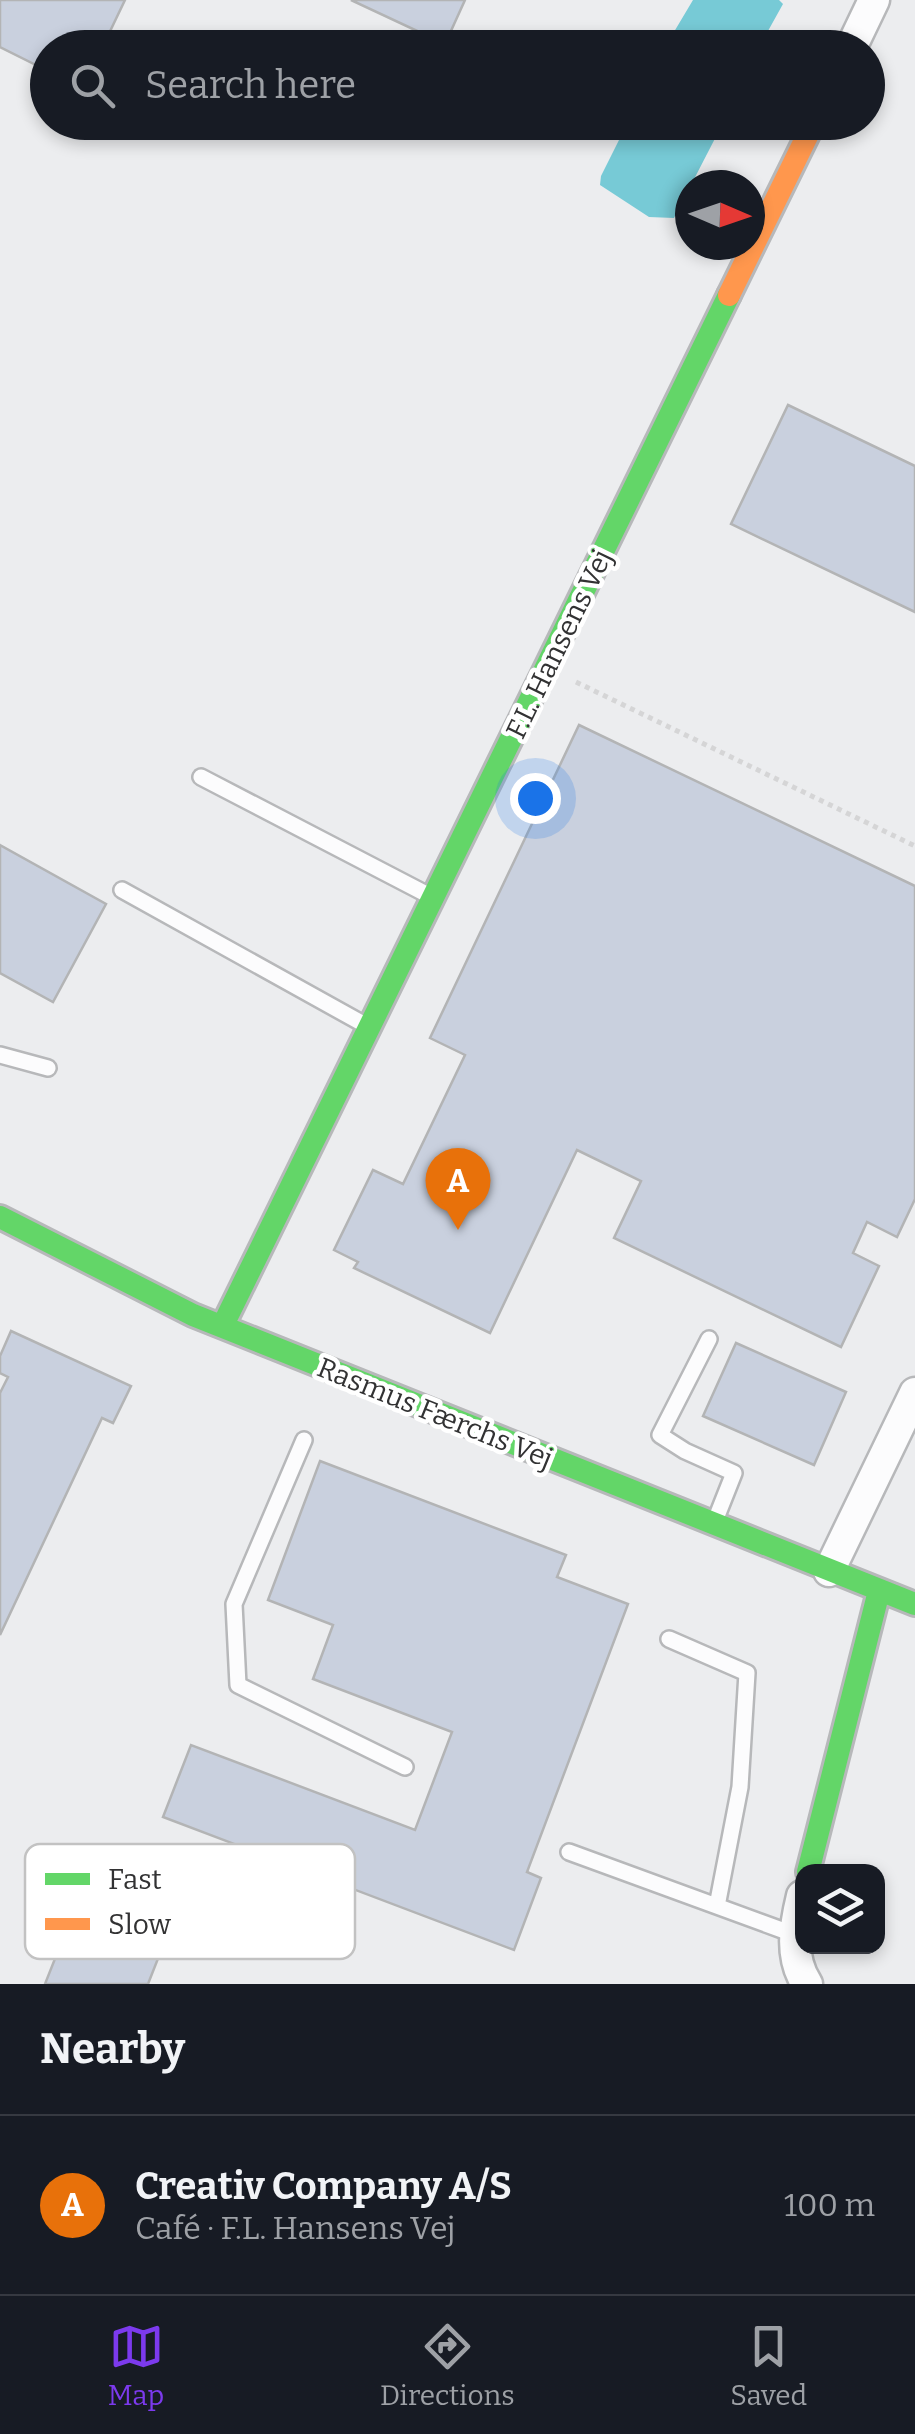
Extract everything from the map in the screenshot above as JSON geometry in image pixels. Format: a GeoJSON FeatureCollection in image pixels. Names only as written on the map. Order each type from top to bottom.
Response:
{"type":"FeatureCollection","features":[{"type":"Feature","properties":{"kind":"street"},"geometry":{"type":"LineString","coordinates":[[860,30],[874,0]]}},
{"type":"Feature","properties":{"kind":"street","name":"F.L. Hansens Vej"},"geometry":{"type":"LineString","coordinates":[[223,1325],[805,140]]}},
{"type":"Feature","properties":{"kind":"street","name":"Rasmus Færchs Vej"},"geometry":{"type":"LineString","coordinates":[[0,1217],[193,1315],[915,1604]]}},
{"type":"Feature","properties":{"kind":"street"},"geometry":{"type":"LineString","coordinates":[[829,1571],[915,1393]]}},
{"type":"Feature","properties":{"kind":"street"},"geometry":{"type":"LineString","coordinates":[[810,1864],[879,1591]]}},
{"type":"Feature","properties":{"kind":"street"},"geometry":{"type":"LineString","coordinates":[[795,1926],[793,1934],[807,1984]]}},
{"type":"Feature","properties":{"kind":"lane"},"geometry":{"type":"LineString","coordinates":[[201,777],[434,898]]}},
{"type":"Feature","properties":{"kind":"lane"},"geometry":{"type":"LineString","coordinates":[[122,890],[369,1027]]}},
{"type":"Feature","properties":{"kind":"lane"},"geometry":{"type":"LineString","coordinates":[[0,1055],[48,1068]]}},
{"type":"Feature","properties":{"kind":"lane"},"geometry":{"type":"LineString","coordinates":[[708,1339],[660,1435],[734,1473],[713,1525]]}},
{"type":"Feature","properties":{"kind":"lane"},"geometry":{"type":"LineString","coordinates":[[304,1440],[234,1604],[238,1685],[405,1768]]}},
{"type":"Feature","properties":{"kind":"lane"},"geometry":{"type":"LineString","coordinates":[[669,1638],[747,1673],[740,1787],[717,1906]]}},
{"type":"Feature","properties":{"kind":"lane"},"geometry":{"type":"LineString","coordinates":[[570,1852],[793,1934]]}},
{"type":"Feature","properties":{"kind":"path"},"geometry":{"type":"LineString","coordinates":[[548,668],[915,846]]}},
{"type":"Feature","properties":{"kind":"water"},"geometry":{"type":"Polygon","coordinates":[[[693,0],[779,0],[783,4],[768,30],[675,30],[693,0]]]}},
{"type":"Feature","properties":{"kind":"water"},"geometry":{"type":"Polygon","coordinates":[[[619,140],[714,140],[699,170],[675,170],[674,218],[649,217],[600,185],[619,140]]]}},
{"type":"Feature","properties":{"kind":"building"},"geometry":{"type":"Polygon","coordinates":[[[0,0],[125,0],[111,30],[30,30],[30,62],[0,47],[0,0]]]}},
{"type":"Feature","properties":{"kind":"building"},"geometry":{"type":"Polygon","coordinates":[[[351,0],[465,0],[451,30],[415,30],[351,0]]]}},
{"type":"Feature","properties":{"kind":"building"},"geometry":{"type":"Polygon","coordinates":[[[788,405],[915,466],[915,612],[731,524],[788,405]]]}},
{"type":"Feature","properties":{"kind":"building"},"geometry":{"type":"Polygon","coordinates":[[[579,725],[915,886],[915,1199],[897,1237],[867,1222],[853,1253],[879,1266],[841,1347],[614,1238],[641,1181],[577,1150],[490,1333],[354,1268],[358,1262],[334,1250],[373,1170],[403,1184],[465,1055],[430,1038],[579,725]]]}},
{"type":"Feature","properties":{"kind":"building"},"geometry":{"type":"Polygon","coordinates":[[[0,845],[106,904],[53,1002],[0,973],[0,845]]]}},
{"type":"Feature","properties":{"kind":"building"},"geometry":{"type":"Polygon","coordinates":[[[11,1331],[131,1386],[113,1423],[102,1418],[0,1635],[0,1393],[8,1377],[0,1373],[0,1356],[11,1331]]]}},
{"type":"Feature","properties":{"kind":"building"},"geometry":{"type":"Polygon","coordinates":[[[736,1343],[846,1392],[814,1465],[703,1416],[736,1343]]]}},
{"type":"Feature","properties":{"kind":"building"},"geometry":{"type":"Polygon","coordinates":[[[320,1461],[566,1555],[557,1577],[628,1604],[527,1872],[541,1878],[514,1950],[355,1890],[355,1844],[234,1844],[163,1817],[191,1745],[415,1830],[452,1732],[313,1679],[333,1625],[268,1600],[320,1461]]]}},
{"type":"Feature","properties":{"kind":"building"},"geometry":{"type":"Polygon","coordinates":[[[55,1959],[158,1959],[148,1984],[45,1984],[55,1959]]]}},
{"type":"Feature","properties":{"kind":"traffic: fast"},"geometry":{"type":"LineString","coordinates":[[223,1325],[729,295]]}},
{"type":"Feature","properties":{"kind":"traffic: fast"},"geometry":{"type":"LineString","coordinates":[[0,1217],[193,1315],[915,1604]]}},
{"type":"Feature","properties":{"kind":"traffic: fast"},"geometry":{"type":"LineString","coordinates":[[810,1864],[879,1591]]}},
{"type":"Feature","properties":{"kind":"traffic: slow"},"geometry":{"type":"LineString","coordinates":[[729,295],[805,140]]}},
{"type":"Feature","properties":{"kind":"place","name":"Creativ Company A/S"},"geometry":{"type":"Point","coordinates":[458,1230]}}]}
